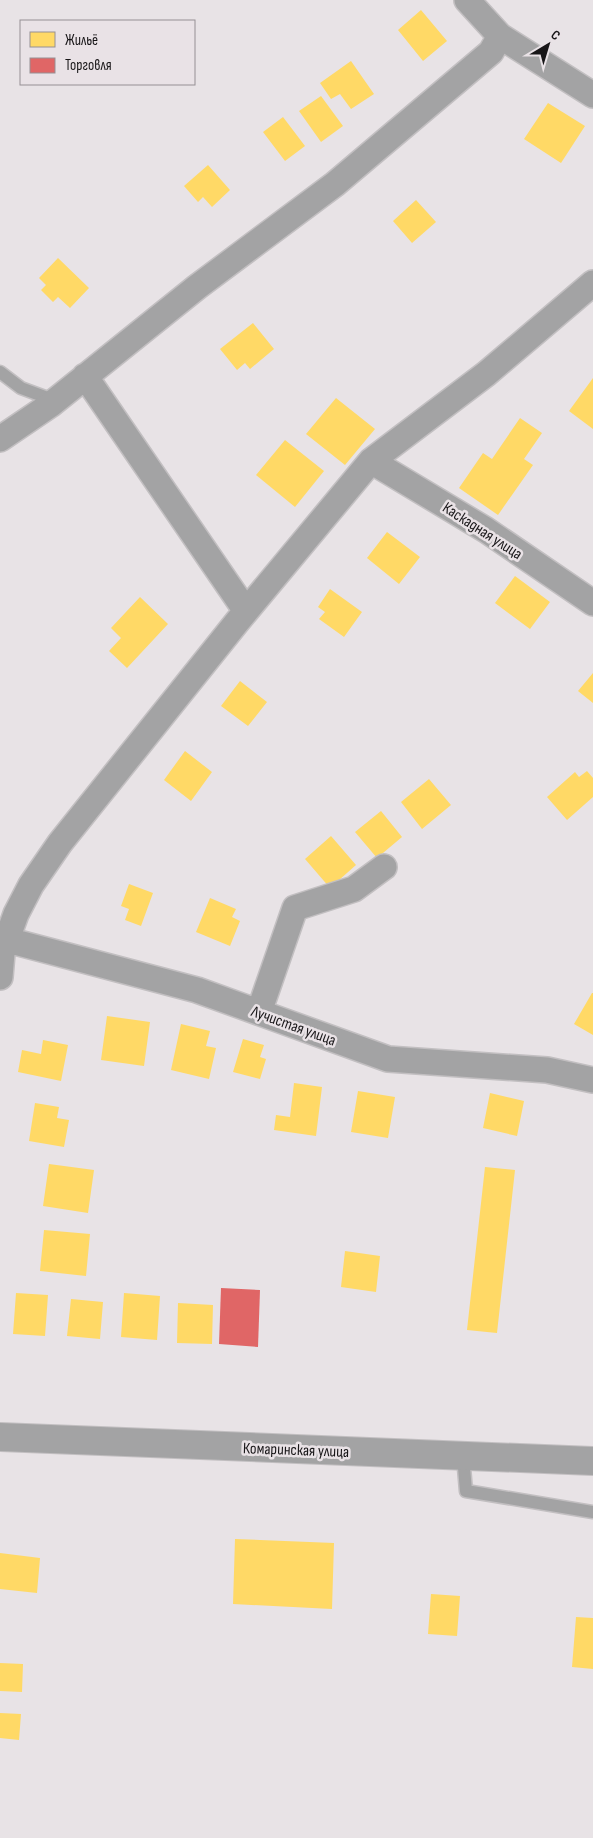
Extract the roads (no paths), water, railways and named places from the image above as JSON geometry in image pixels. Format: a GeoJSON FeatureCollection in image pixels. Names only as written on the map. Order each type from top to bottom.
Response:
{"type":"FeatureCollection","features":[{"type":"Feature","properties":{"kind":"street"},"geometry":{"type":"LineString","coordinates":[[467,0],[500,36],[593,95]]}},
{"type":"Feature","properties":{"kind":"street"},"geometry":{"type":"LineString","coordinates":[[0,440],[56,401],[197,287],[335,184],[491,52],[500,36]]}},
{"type":"Feature","properties":{"kind":"street"},"geometry":{"type":"LineString","coordinates":[[0,977],[3,939],[31,885],[60,843],[246,611],[371,461],[486,374],[593,282]]}},
{"type":"Feature","properties":{"kind":"street"},"geometry":{"type":"LineString","coordinates":[[86,376],[246,611]]}},
{"type":"Feature","properties":{"kind":"street","name":"Каскадная улица"},"geometry":{"type":"LineString","coordinates":[[371,461],[486,530],[593,603]]}},
{"type":"Feature","properties":{"kind":"street"},"geometry":{"type":"LineString","coordinates":[[259,1012],[295,908],[354,888],[384,867]]}},
{"type":"Feature","properties":{"kind":"street","name":"Лучистая улица"},"geometry":{"type":"LineString","coordinates":[[3,939],[197,990],[388,1059],[547,1070],[593,1080]]}},
{"type":"Feature","properties":{"kind":"street","name":"Комаринская улица"},"geometry":{"type":"LineString","coordinates":[[0,1437],[593,1461]]}},
{"type":"Feature","properties":{"kind":"lane"},"geometry":{"type":"LineString","coordinates":[[0,372],[21,388],[56,401]]}},
{"type":"Feature","properties":{"kind":"lane"},"geometry":{"type":"LineString","coordinates":[[463,1456],[466,1491],[593,1512]]}}]}
